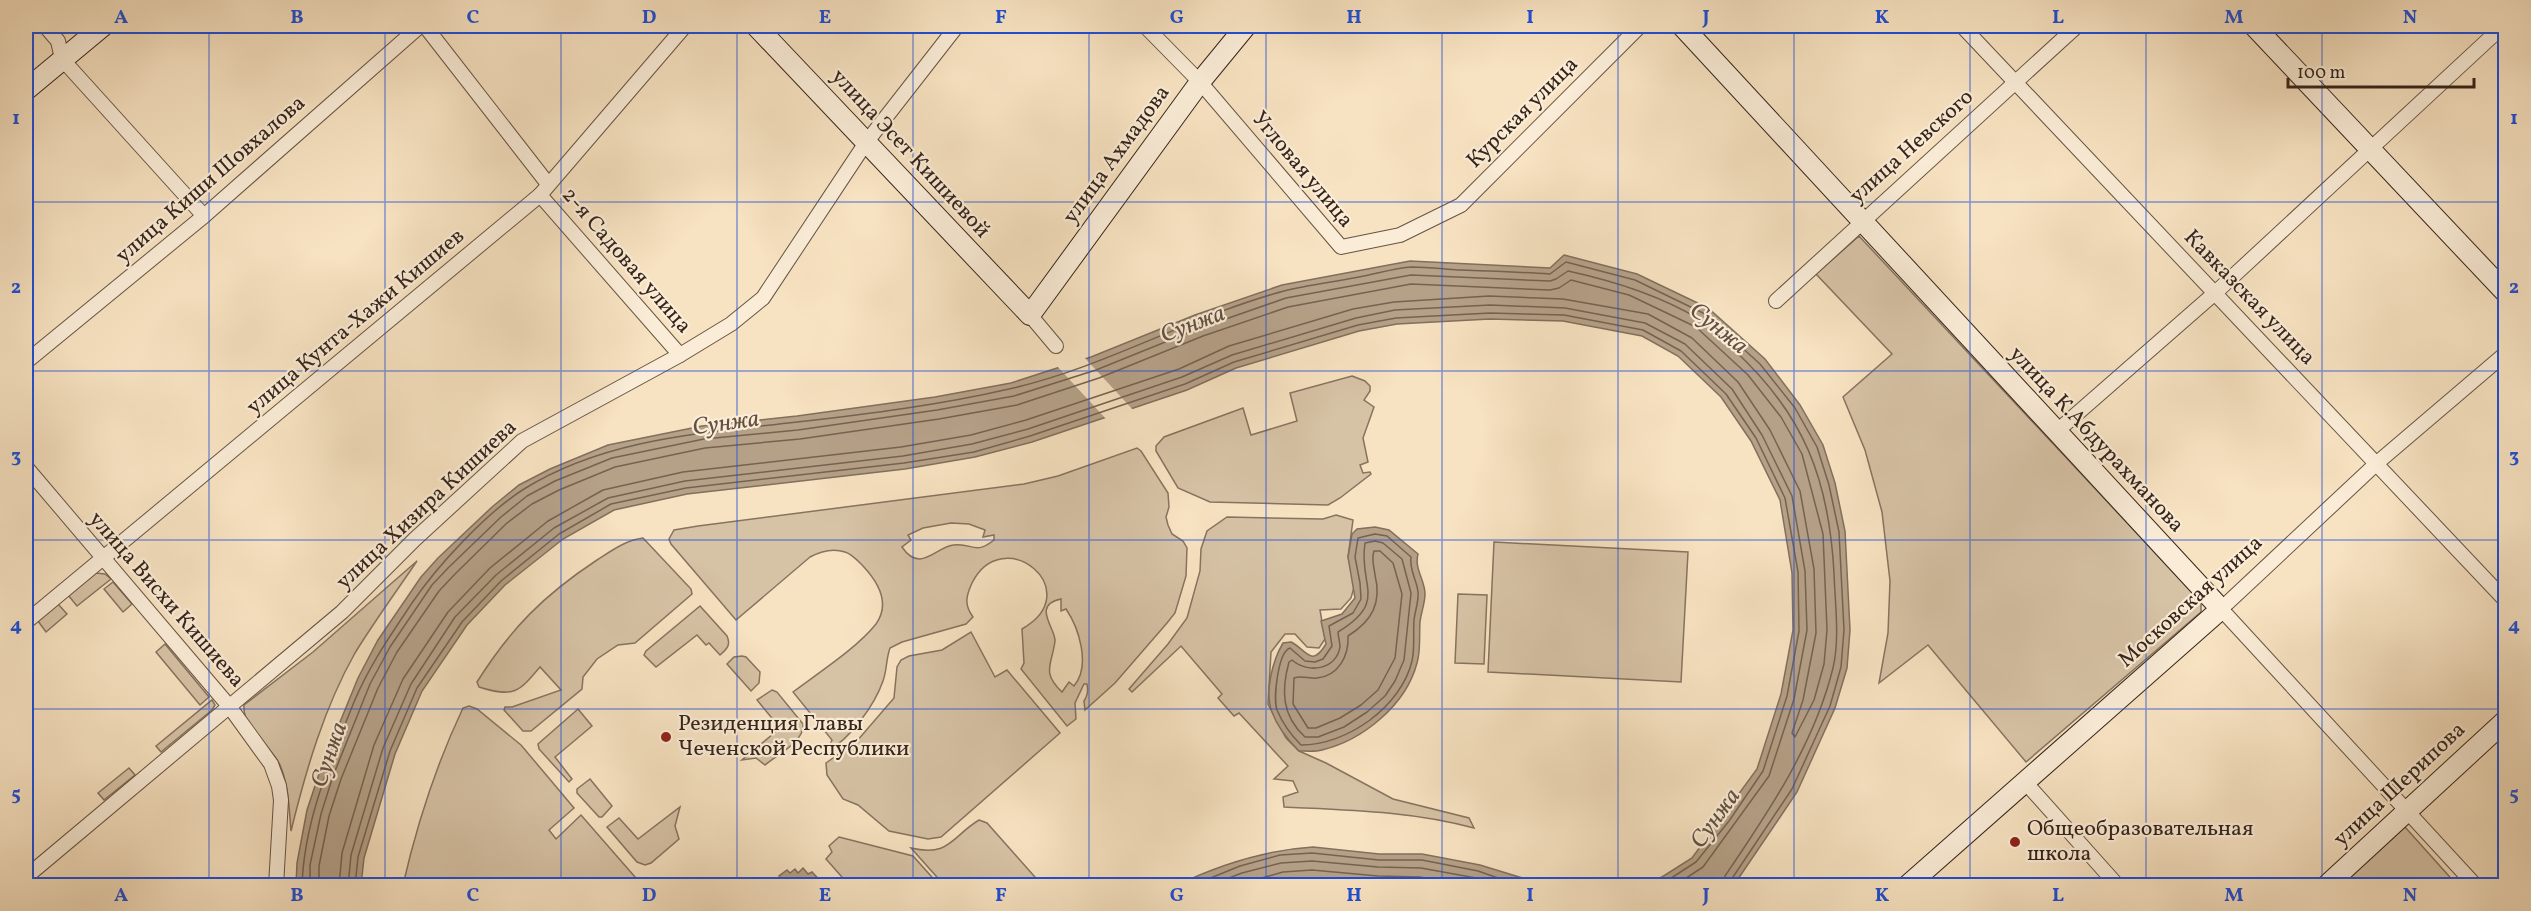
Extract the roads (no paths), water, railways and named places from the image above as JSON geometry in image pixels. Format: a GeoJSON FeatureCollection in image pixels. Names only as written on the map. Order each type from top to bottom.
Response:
{"type":"FeatureCollection","features":[{"type":"Feature","properties":{"kind":"street"},"geometry":{"type":"LineString","coordinates":[[45,26],[58,41],[62,59],[204,216]]}},
{"type":"Feature","properties":{"kind":"street"},"geometry":{"type":"LineString","coordinates":[[26,90],[103,26]]}},
{"type":"Feature","properties":{"kind":"street","name":"2-я Садовая улица"},"geometry":{"type":"LineString","coordinates":[[423,26],[544,190],[680,355]]}},
{"type":"Feature","properties":{"kind":"street","name":"улица Киши Шовхалова"},"geometry":{"type":"LineString","coordinates":[[26,362],[204,216],[423,26]]}},
{"type":"Feature","properties":{"kind":"street","name":"улица Кунта-Хажи Кишиев"},"geometry":{"type":"LineString","coordinates":[[26,622],[544,190],[685,26]]}},
{"type":"Feature","properties":{"kind":"street","name":"улица Эсет Кишиевой"},"geometry":{"type":"LineString","coordinates":[[756,26],[865,144],[1030,315]]}},
{"type":"Feature","properties":{"kind":"street","name":"улица Хизира Кишиева"},"geometry":{"type":"LineString","coordinates":[[26,877],[342,612],[415,539],[522,441],[680,355],[731,324],[763,298],[865,144],[957,26]]}},
{"type":"Feature","properties":{"kind":"street","name":"Угловая улица"},"geometry":{"type":"LineString","coordinates":[[1145,26],[1200,82],[1341,247],[1400,235],[1461,205]]}},
{"type":"Feature","properties":{"kind":"street","name":"улица Ахмадова"},"geometry":{"type":"LineString","coordinates":[[1030,315],[1200,82],[1246,26]]}},
{"type":"Feature","properties":{"kind":"street","name":"Курская улица"},"geometry":{"type":"LineString","coordinates":[[1461,205],[1640,26]]}},
{"type":"Feature","properties":{"kind":"street","name":"улица К.Абдурахманова"},"geometry":{"type":"LineString","coordinates":[[1682,26],[2476,885]]}},
{"type":"Feature","properties":{"kind":"street","name":"Кавказская улица"},"geometry":{"type":"LineString","coordinates":[[1962,26],[2505,601]]}},
{"type":"Feature","properties":{"kind":"street","name":"улица Невского"},"geometry":{"type":"LineString","coordinates":[[1776,301],[2077,26]]}},
{"type":"Feature","properties":{"kind":"street"},"geometry":{"type":"LineString","coordinates":[[2254,26],[2505,293]]}},
{"type":"Feature","properties":{"kind":"street"},"geometry":{"type":"LineString","coordinates":[[2056,432],[2215,293],[2503,26]]}},
{"type":"Feature","properties":{"kind":"street"},"geometry":{"type":"LineString","coordinates":[[1030,315],[1056,346]]}},
{"type":"Feature","properties":{"kind":"street","name":"Московская улица"},"geometry":{"type":"LineString","coordinates":[[1907,885],[2221,609],[2377,463],[2505,353]]}},
{"type":"Feature","properties":{"kind":"street","name":"улица Висхи Кишиева"},"geometry":{"type":"LineString","coordinates":[[26,467],[229,706],[271,764],[278,780],[281,800],[276,885]]}},
{"type":"Feature","properties":{"kind":"street","name":"улица Шерипова"},"geometry":{"type":"LineString","coordinates":[[2326,885],[2505,720]]}},
{"type":"Feature","properties":{"kind":"street"},"geometry":{"type":"LineString","coordinates":[[2025,782],[2118,885]]}},
{"type":"Feature","properties":{"kind":"water","name":"Сунжа"},"geometry":{"type":"Polygon","coordinates":[[[1564,255],[1637,274],[1708,308],[1765,359],[1800,405],[1823,445],[1835,483],[1845,531],[1850,630],[1847,668],[1835,708],[1797,792],[1734,885],[1635,885],[1662,877],[1692,858],[1757,769],[1781,694],[1793,630],[1792,573],[1780,500],[1751,441],[1721,397],[1678,356],[1642,336],[1563,321],[1490,319],[1397,324],[1359,331],[1236,368],[1187,390],[1032,442],[975,457],[905,469],[687,494],[614,510],[563,539],[505,585],[467,625],[422,691],[395,754],[364,858],[361,885],[296,886],[297,863],[307,810],[320,771],[358,678],[378,640],[421,577],[438,558],[519,485],[550,469],[608,445],[702,426],[797,416],[935,397],[1011,383],[1091,357],[1195,315],[1282,285],[1410,261],[1550,268],[1564,255]]]}},
{"type":"Feature","properties":{"kind":"water"},"geometry":{"type":"Polygon","coordinates":[[[1375,527],[1389,530],[1418,554],[1417,565],[1425,594],[1417,663],[1403,693],[1381,718],[1367,729],[1353,738],[1319,751],[1299,751],[1280,728],[1270,704],[1269,686],[1276,658],[1283,643],[1291,642],[1312,656],[1321,651],[1326,644],[1321,621],[1342,614],[1355,598],[1348,557],[1352,534],[1357,529],[1375,527]]]}},
{"type":"Feature","properties":{"kind":"water"},"geometry":{"type":"Polygon","coordinates":[[[1313,847],[1379,854],[1422,854],[1480,865],[1545,885],[1177,885],[1243,859],[1277,851],[1313,847]]]}},
{"type":"Feature","properties":{"kind":"water"},"geometry":{"type":"Polygon","coordinates":[[[803,868],[808,874],[812,872],[824,885],[780,886],[778,884],[782,880],[779,876],[787,870],[790,873],[795,869],[798,873],[803,868]]]}},
{"type":"Feature","properties":{"kind":"place","name":"Резиденция Главы Чеченской Республики"},"geometry":{"type":"Point","coordinates":[666,737]}},
{"type":"Feature","properties":{"kind":"place","name":"Общеобразовательная школа"},"geometry":{"type":"Point","coordinates":[2015,842]}}]}
